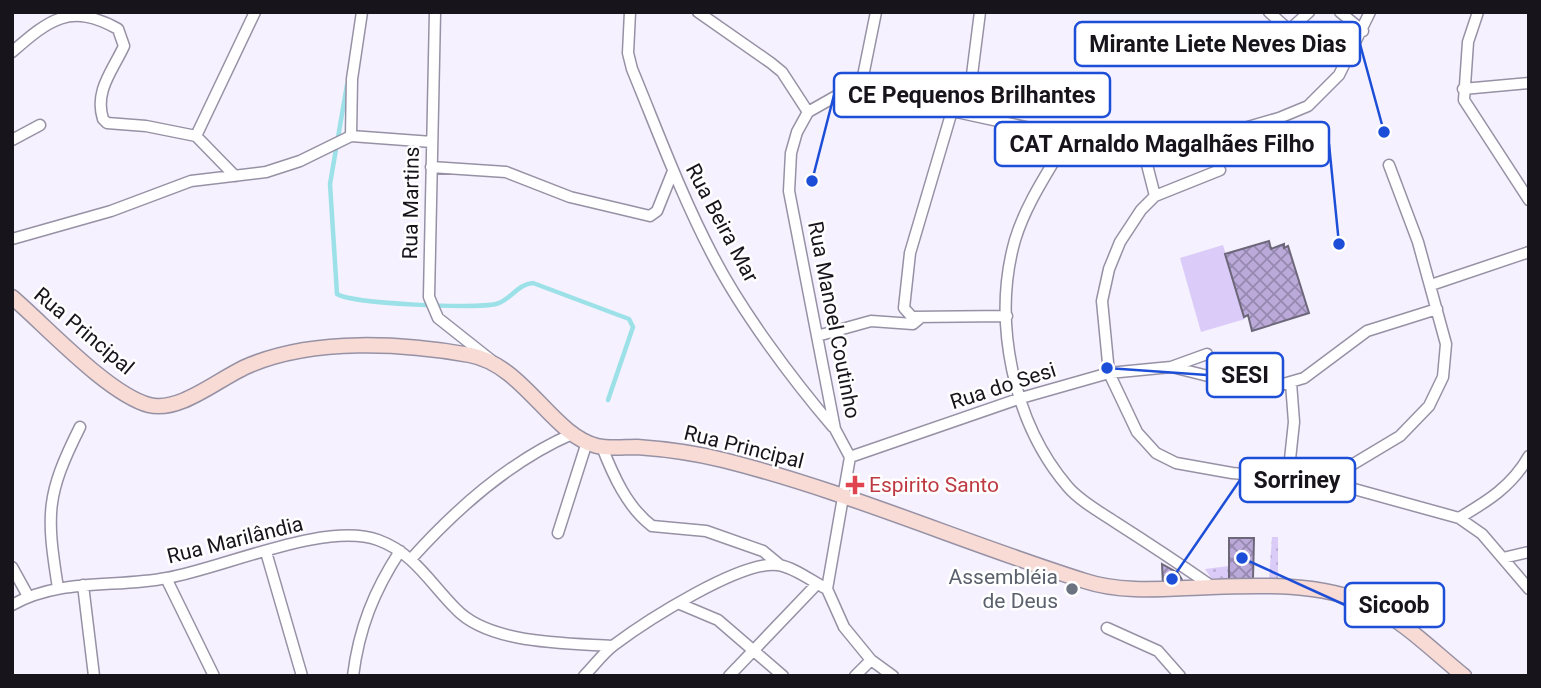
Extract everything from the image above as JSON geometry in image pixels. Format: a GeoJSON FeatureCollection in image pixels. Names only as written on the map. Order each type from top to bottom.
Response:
{"type":"FeatureCollection","features":[{"type":"Feature","properties":{"kind":"street"},"geometry":{"type":"LineString","coordinates":[[196,136],[255,12]]}},
{"type":"Feature","properties":{"kind":"street"},"geometry":{"type":"LineString","coordinates":[[351,136],[352,79],[362,12]]}},
{"type":"Feature","properties":{"kind":"street","name":"Rua Martins"},"geometry":{"type":"LineString","coordinates":[[435,12],[428,286],[431,307],[438,318],[496,363]]}},
{"type":"Feature","properties":{"kind":"street","name":"Rua Beira Mar"},"geometry":{"type":"LineString","coordinates":[[630,12],[628,53],[632,69],[673,171],[720,268],[785,363],[835,429]]}},
{"type":"Feature","properties":{"kind":"street"},"geometry":{"type":"LineString","coordinates":[[698,12],[782,72],[808,112],[838,95],[859,96],[952,111],[1144,153],[1166,151],[1294,114],[1308,106],[1339,75],[1363,31],[1370,12]]}},
{"type":"Feature","properties":{"kind":"street"},"geometry":{"type":"LineString","coordinates":[[859,96],[876,12]]}},
{"type":"Feature","properties":{"kind":"street"},"geometry":{"type":"LineString","coordinates":[[967,114],[980,12]]}},
{"type":"Feature","properties":{"kind":"street"},"geometry":{"type":"LineString","coordinates":[[1269,12],[1289,30],[1309,12]]}},
{"type":"Feature","properties":{"kind":"street"},"geometry":{"type":"LineString","coordinates":[[1340,12],[1363,31]]}},
{"type":"Feature","properties":{"kind":"street"},"geometry":{"type":"LineString","coordinates":[[1478,12],[1468,42],[1463,89],[1468,108],[1529,200]]}},
{"type":"Feature","properties":{"kind":"street"},"geometry":{"type":"LineString","coordinates":[[12,52],[47,22],[72,16],[89,17],[118,29],[124,40],[120,56],[105,82],[101,97],[103,119],[107,123],[146,126],[196,136],[235,176]]}},
{"type":"Feature","properties":{"kind":"street"},"geometry":{"type":"LineString","coordinates":[[1463,89],[1529,83]]}},
{"type":"Feature","properties":{"kind":"street"},"geometry":{"type":"LineString","coordinates":[[952,111],[910,253],[904,308],[912,317],[1007,316]]}},
{"type":"Feature","properties":{"kind":"street","name":"Rua Manoel Coutinho"},"geometry":{"type":"LineString","coordinates":[[808,112],[797,132],[788,175],[835,429],[850,457]]}},
{"type":"Feature","properties":{"kind":"street"},"geometry":{"type":"LineString","coordinates":[[12,140],[40,125]]}},
{"type":"Feature","properties":{"kind":"street"},"geometry":{"type":"LineString","coordinates":[[12,239],[111,211],[191,181],[266,172],[300,161],[351,136],[432,142]]}},
{"type":"Feature","properties":{"kind":"street"},"geometry":{"type":"LineString","coordinates":[[1069,136],[1031,200],[1015,239],[1008,276],[1007,316],[1013,375],[1036,437],[1069,489],[1213,587]]}},
{"type":"Feature","properties":{"kind":"street"},"geometry":{"type":"LineString","coordinates":[[1144,153],[1155,196]]}},
{"type":"Feature","properties":{"kind":"street"},"geometry":{"type":"LineString","coordinates":[[1325,481],[1400,436],[1429,406],[1443,377],[1446,344],[1431,285],[1389,165]]}},
{"type":"Feature","properties":{"kind":"street"},"geometry":{"type":"LineString","coordinates":[[431,167],[506,172],[570,197],[650,216],[657,211],[673,171]]}},
{"type":"Feature","properties":{"kind":"street"},"geometry":{"type":"LineString","coordinates":[[1220,170],[1155,196],[1140,211],[1120,242],[1110,269],[1102,300],[1109,373],[1137,432],[1156,453],[1176,463],[1325,481],[1459,518],[1482,534],[1529,589]]}},
{"type":"Feature","properties":{"kind":"street"},"geometry":{"type":"LineString","coordinates":[[1431,285],[1529,252]]}},
{"type":"Feature","properties":{"kind":"street","name":"Rua Principal"},"geometry":{"type":"LineString","coordinates":[[12,297],[119,390],[153,406],[168,406],[189,399],[213,382],[249,365],[303,351],[342,347],[395,348],[466,355],[496,363],[547,407],[572,434],[602,447],[691,453],[841,495],[1087,582],[1173,589],[1291,587],[1369,604],[1405,628],[1464,676]]}},
{"type":"Feature","properties":{"kind":"street","name":"Rua do Sesi"},"geometry":{"type":"LineString","coordinates":[[1171,367],[1248,386],[1291,383],[1304,378],[1367,331],[1437,309]]}},
{"type":"Feature","properties":{"kind":"street"},"geometry":{"type":"LineString","coordinates":[[817,336],[872,321],[913,324],[921,317]]}},
{"type":"Feature","properties":{"kind":"street","name":"Rua do Sesi"},"geometry":{"type":"LineString","coordinates":[[850,457],[1021,398],[1109,373],[1171,367],[1207,354]]}},
{"type":"Feature","properties":{"kind":"street"},"geometry":{"type":"LineString","coordinates":[[1288,478],[1294,422],[1291,383]]}},
{"type":"Feature","properties":{"kind":"street"},"geometry":{"type":"LineString","coordinates":[[58,588],[49,505],[58,470],[80,427]]}},
{"type":"Feature","properties":{"kind":"street"},"geometry":{"type":"LineString","coordinates":[[412,558],[447,519],[497,480],[544,446],[572,434]]}},
{"type":"Feature","properties":{"kind":"street"},"geometry":{"type":"LineString","coordinates":[[558,533],[587,442]]}},
{"type":"Feature","properties":{"kind":"street"},"geometry":{"type":"LineString","coordinates":[[602,447],[614,476],[630,502],[652,526],[706,531],[763,551],[781,565],[822,587],[844,627],[871,660],[893,676]]}},
{"type":"Feature","properties":{"kind":"street"},"geometry":{"type":"LineString","coordinates":[[1459,518],[1498,495],[1519,474],[1529,456]]}},
{"type":"Feature","properties":{"kind":"street"},"geometry":{"type":"LineString","coordinates":[[729,676],[822,587],[850,457]]}},
{"type":"Feature","properties":{"kind":"street","name":"Rua Marilândia"},"geometry":{"type":"LineString","coordinates":[[12,605],[28,596],[58,588],[166,578],[266,552],[295,541],[365,536],[412,558],[457,611],[487,630],[548,641],[612,646]]}},
{"type":"Feature","properties":{"kind":"street"},"geometry":{"type":"LineString","coordinates":[[353,676],[358,637],[377,587],[400,551]]}},
{"type":"Feature","properties":{"kind":"street"},"geometry":{"type":"LineString","coordinates":[[266,552],[302,676]]}},
{"type":"Feature","properties":{"kind":"street"},"geometry":{"type":"LineString","coordinates":[[1503,558],[1529,552]]}},
{"type":"Feature","properties":{"kind":"street"},"geometry":{"type":"LineString","coordinates":[[584,676],[612,646],[680,604],[740,572],[761,565],[781,565]]}},
{"type":"Feature","properties":{"kind":"street"},"geometry":{"type":"LineString","coordinates":[[12,567],[28,596]]}},
{"type":"Feature","properties":{"kind":"street"},"geometry":{"type":"LineString","coordinates":[[166,578],[214,676]]}},
{"type":"Feature","properties":{"kind":"street"},"geometry":{"type":"LineString","coordinates":[[83,585],[94,676]]}},
{"type":"Feature","properties":{"kind":"street"},"geometry":{"type":"LineString","coordinates":[[680,604],[718,620],[783,676]]}},
{"type":"Feature","properties":{"kind":"street"},"geometry":{"type":"LineString","coordinates":[[1107,628],[1158,651],[1180,676]]}},
{"type":"Feature","properties":{"kind":"street"},"geometry":{"type":"LineString","coordinates":[[855,676],[871,660]]}},
{"type":"Feature","properties":{"kind":"shaded area"},"geometry":{"type":"Polygon","coordinates":[[[1223,245],[1245,319],[1201,332],[1180,258],[1223,245]]]}},
{"type":"Feature","properties":{"kind":"shaded area"},"geometry":{"type":"Polygon","coordinates":[[[1272,537],[1278,537],[1278,579],[1269,579],[1272,537]]]}},
{"type":"Feature","properties":{"kind":"shaded area"},"geometry":{"type":"Polygon","coordinates":[[[1229,566],[1229,579],[1211,578],[1205,569],[1229,566]]]}},
{"type":"Feature","properties":{"kind":"building"},"geometry":{"type":"Polygon","coordinates":[[[1269,241],[1271,249],[1284,244],[1284,248],[1288,246],[1309,313],[1252,331],[1248,315],[1244,317],[1225,254],[1269,241]]]}},
{"type":"Feature","properties":{"kind":"building"},"geometry":{"type":"Polygon","coordinates":[[[1229,538],[1254,538],[1253,579],[1229,579],[1229,538]]]}},
{"type":"Feature","properties":{"kind":"building"},"geometry":{"type":"Polygon","coordinates":[[[1162,564],[1178,573],[1185,585],[1163,586],[1162,564]]]}},
{"type":"Feature","properties":{"kind":"waterway"},"geometry":{"type":"LineString","coordinates":[[347,85],[330,184],[337,294],[389,303],[484,305],[501,302],[522,286],[533,283],[629,319],[633,327],[608,400]]}},
{"type":"Feature","properties":{"kind":"place","name":"Mirante Liete Neves Dias"},"geometry":{"type":"Point","coordinates":[1384,132]}},
{"type":"Feature","properties":{"kind":"place","name":"CE Pequenos Brilhantes"},"geometry":{"type":"Point","coordinates":[812,181]}},
{"type":"Feature","properties":{"kind":"place","name":"CAT Arnaldo Magalhães Filho"},"geometry":{"type":"Point","coordinates":[1339,244]}},
{"type":"Feature","properties":{"kind":"place","name":"SESI"},"geometry":{"type":"Point","coordinates":[1107,368]}},
{"type":"Feature","properties":{"kind":"place","name":"Espirito Santo"},"geometry":{"type":"Point","coordinates":[855,485]}},
{"type":"Feature","properties":{"kind":"place","name":"Sicoob"},"geometry":{"type":"Point","coordinates":[1242,558]}},
{"type":"Feature","properties":{"kind":"place","name":"Sorriney"},"geometry":{"type":"Point","coordinates":[1172,579]}},
{"type":"Feature","properties":{"kind":"place","name":"Assembléia de Deus"},"geometry":{"type":"Point","coordinates":[1072,589]}}]}
